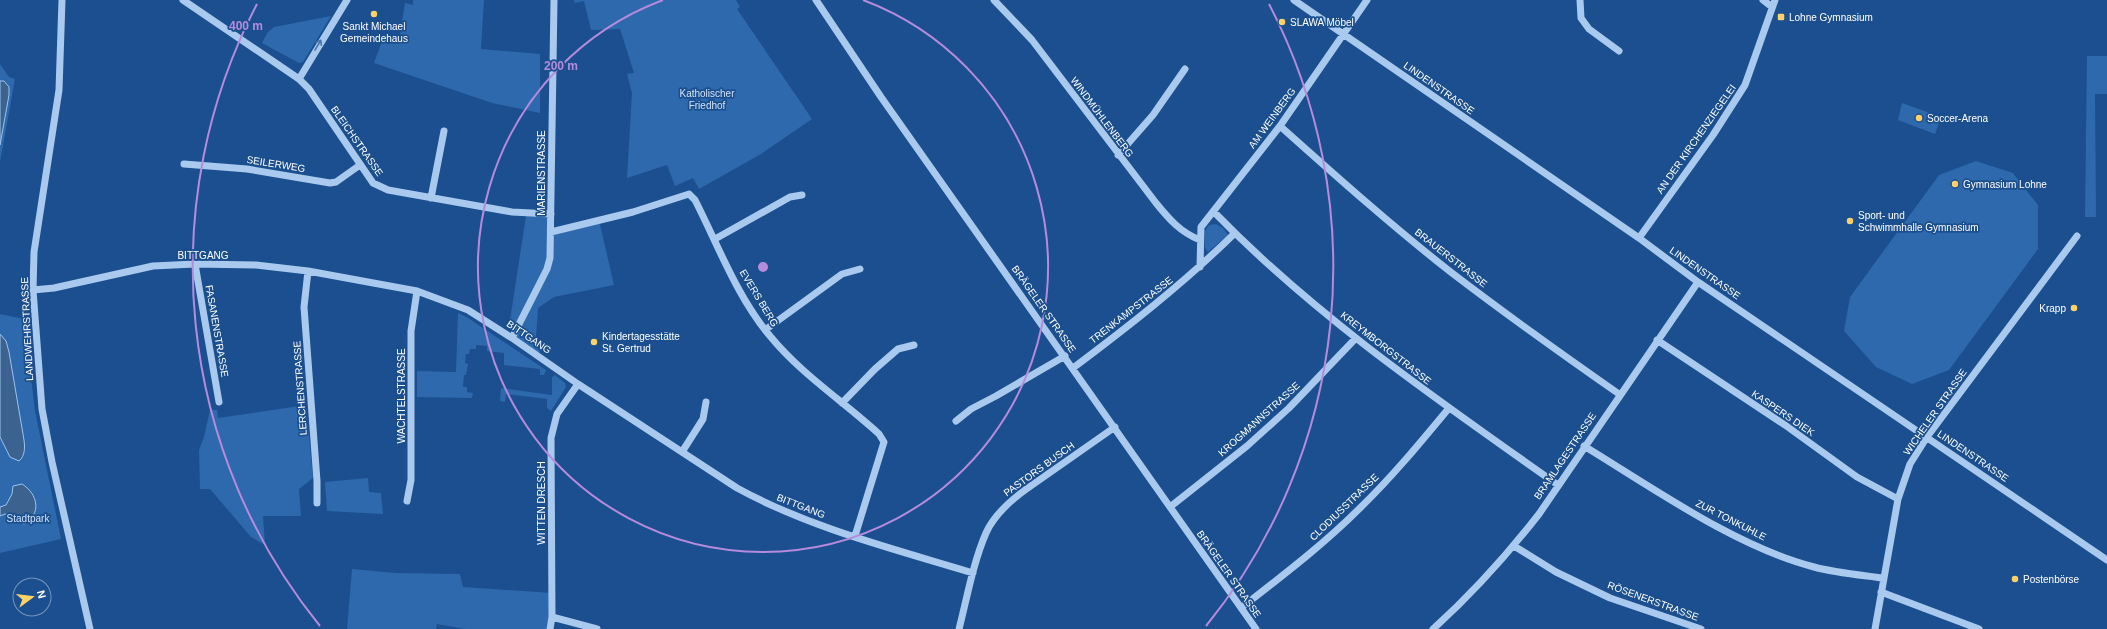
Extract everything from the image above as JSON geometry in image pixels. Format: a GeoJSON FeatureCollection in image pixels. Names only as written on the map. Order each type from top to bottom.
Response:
{"type":"FeatureCollection","features":[{"type":"Feature","properties":{"kind":"street","name":"LANDWEHRSTRASSE"},"geometry":{"type":"LineString","coordinates":[[62,0],[59,90],[34,252],[33,290],[42,409],[52,462],[90,629]]}},
{"type":"Feature","properties":{"kind":"street","name":"BLEICHSTRASSE"},"geometry":{"type":"LineString","coordinates":[[183,0],[299,79],[309,89],[374,184],[388,190],[512,212],[551,214]]}},
{"type":"Feature","properties":{"kind":"street"},"geometry":{"type":"LineString","coordinates":[[299,79],[346,0]]}},
{"type":"Feature","properties":{"kind":"street","name":"MARIENSTRASSE"},"geometry":{"type":"LineString","coordinates":[[512,338],[547,269],[551,232],[554,0]]}},
{"type":"Feature","properties":{"kind":"street","name":"BRÄGELER STRASSE"},"geometry":{"type":"LineString","coordinates":[[816,0],[881,97],[1256,629]]}},
{"type":"Feature","properties":{"kind":"street","name":"WINDMÜHLENBERG"},"geometry":{"type":"LineString","coordinates":[[994,0],[1032,40],[1118,155],[1177,227],[1200,240]]}},
{"type":"Feature","properties":{"kind":"street","name":"LINDENSTRASSE"},"geometry":{"type":"LineString","coordinates":[[1294,0],[1639,238],[1698,282],[2107,560]]}},
{"type":"Feature","properties":{"kind":"street","name":"AM WEINBERG"},"geometry":{"type":"LineString","coordinates":[[1214,212],[1280,126],[1367,0]]}},
{"type":"Feature","properties":{"kind":"street"},"geometry":{"type":"LineString","coordinates":[[1580,0],[1582,18],[1589,29],[1620,51]]}},
{"type":"Feature","properties":{"kind":"street"},"geometry":{"type":"LineString","coordinates":[[1763,0],[1772,8]]}},
{"type":"Feature","properties":{"kind":"street","name":"AN DER KIRCHENZIEGELEI"},"geometry":{"type":"LineString","coordinates":[[1639,238],[1713,135],[1745,85],[1775,0]]}},
{"type":"Feature","properties":{"kind":"street"},"geometry":{"type":"LineString","coordinates":[[1118,155],[1153,115],[1185,69]]}},
{"type":"Feature","properties":{"kind":"street","name":"BRAUERSTRASSE"},"geometry":{"type":"LineString","coordinates":[[1280,126],[1452,273],[1557,351],[1619,394]]}},
{"type":"Feature","properties":{"kind":"street"},"geometry":{"type":"LineString","coordinates":[[431,198],[444,131]]}},
{"type":"Feature","properties":{"kind":"street","name":"SEILERWEG"},"geometry":{"type":"LineString","coordinates":[[184,164],[247,169],[330,183],[336,182],[360,165]]}},
{"type":"Feature","properties":{"kind":"street","name":"EVERS BERG"},"geometry":{"type":"LineString","coordinates":[[551,232],[634,212],[689,194],[695,200],[741,292],[765,330],[800,367],[880,434],[884,442],[854,536]]}},
{"type":"Feature","properties":{"kind":"street"},"geometry":{"type":"LineString","coordinates":[[715,239],[790,197],[802,195]]}},
{"type":"Feature","properties":{"kind":"street"},"geometry":{"type":"LineString","coordinates":[[1200,267],[1201,227],[1214,212]]}},
{"type":"Feature","properties":{"kind":"street","name":"KREYMBORGSTRASSE"},"geometry":{"type":"LineString","coordinates":[[1214,212],[1235,233],[1355,339],[1558,485]]}},
{"type":"Feature","properties":{"kind":"street","name":"TRENKAMPSTRASSE"},"geometry":{"type":"LineString","coordinates":[[1073,368],[1141,317],[1200,267],[1235,233]]}},
{"type":"Feature","properties":{"kind":"street","name":"WICHELER STRASSE"},"geometry":{"type":"LineString","coordinates":[[1875,629],[1898,499],[1910,464],[1927,437],[2077,236]]}},
{"type":"Feature","properties":{"kind":"street","name":"BITTGANG"},"geometry":{"type":"LineString","coordinates":[[33,290],[54,288],[153,266],[194,264],[256,265],[308,271],[417,291],[468,310],[512,338],[578,384],[737,488],[760,501],[806,520],[973,573]]}},
{"type":"Feature","properties":{"kind":"street","name":"FASANENSTRASSE"},"geometry":{"type":"LineString","coordinates":[[194,264],[219,402]]}},
{"type":"Feature","properties":{"kind":"street"},"geometry":{"type":"LineString","coordinates":[[765,330],[842,274],[860,269]]}},
{"type":"Feature","properties":{"kind":"street","name":"LERCHENSTRASSE"},"geometry":{"type":"LineString","coordinates":[[308,271],[304,306],[317,474],[317,503]]}},
{"type":"Feature","properties":{"kind":"street","name":"BRAMLAGESTRASSE"},"geometry":{"type":"LineString","coordinates":[[1433,629],[1482,581],[1514,546],[1558,485],[1619,394],[1698,282]]}},
{"type":"Feature","properties":{"kind":"street","name":"WACHTELSTRASSE"},"geometry":{"type":"LineString","coordinates":[[407,501],[412,480],[412,331],[417,291]]}},
{"type":"Feature","properties":{"kind":"street","name":"KROGMANNSTRASSE"},"geometry":{"type":"LineString","coordinates":[[1170,508],[1247,446],[1289,408],[1355,339]]}},
{"type":"Feature","properties":{"kind":"street","name":"KASPERS DIEK"},"geometry":{"type":"LineString","coordinates":[[1658,340],[1785,425],[1857,477],[1898,499]]}},
{"type":"Feature","properties":{"kind":"street"},"geometry":{"type":"LineString","coordinates":[[842,403],[875,368],[898,349],[914,346]]}},
{"type":"Feature","properties":{"kind":"street"},"geometry":{"type":"LineString","coordinates":[[956,421],[971,408],[996,396],[1065,356]]}},
{"type":"Feature","properties":{"kind":"street","name":"WITTEN DRESCH"},"geometry":{"type":"LineString","coordinates":[[550,629],[552,617],[551,438],[557,414],[578,384]]}},
{"type":"Feature","properties":{"kind":"street"},"geometry":{"type":"LineString","coordinates":[[682,452],[703,419],[706,402]]}},
{"type":"Feature","properties":{"kind":"street","name":"CLODIUSSTRASSE"},"geometry":{"type":"LineString","coordinates":[[1241,608],[1315,550],[1360,508],[1407,459],[1449,408]]}},
{"type":"Feature","properties":{"kind":"street","name":"PASTORS BUSCH"},"geometry":{"type":"LineString","coordinates":[[959,629],[973,573],[986,532],[997,516],[1012,499],[1115,427]]}},
{"type":"Feature","properties":{"kind":"street","name":"ZUR TONKUHLE"},"geometry":{"type":"LineString","coordinates":[[1584,446],[1696,515],[1751,543],[1814,567],[1883,578]]}},
{"type":"Feature","properties":{"kind":"street","name":"RÖSENERSTRASSE"},"geometry":{"type":"LineString","coordinates":[[1514,546],[1556,572],[1610,598],[1701,629]]}},
{"type":"Feature","properties":{"kind":"street"},"geometry":{"type":"LineString","coordinates":[[1881,592],[1979,629]]}},
{"type":"Feature","properties":{"kind":"street"},"geometry":{"type":"LineString","coordinates":[[552,617],[597,629]]}},
{"type":"Feature","properties":{"kind":"green space"},"geometry":{"type":"Polygon","coordinates":[[[413,0],[484,0],[481,49],[540,54],[540,113],[492,103],[374,63],[384,36],[399,41],[405,3],[413,5],[413,0]]]}},
{"type":"Feature","properties":{"kind":"green space","name":"Katholischer Friedhof"},"geometry":{"type":"Polygon","coordinates":[[[574,0],[736,0],[740,7],[737,9],[812,119],[761,154],[699,189],[693,178],[675,186],[667,165],[627,178],[632,93],[627,74],[634,73],[620,29],[591,30],[584,1],[575,3],[574,0]]]}},
{"type":"Feature","properties":{"kind":"green space"},"geometry":{"type":"Polygon","coordinates":[[[331,16],[303,62],[299,63],[262,43],[268,32],[274,27],[331,16]]]}},
{"type":"Feature","properties":{"kind":"green space"},"geometry":{"type":"Polygon","coordinates":[[[2087,56],[2107,56],[2107,94],[2095,94],[2096,217],[2085,217],[2087,56]]]}},
{"type":"Feature","properties":{"kind":"green space"},"geometry":{"type":"Polygon","coordinates":[[[0,64],[9,77],[15,79],[0,162],[0,64]]]}},
{"type":"Feature","properties":{"kind":"green space","name":"Soccer-Arena"},"geometry":{"type":"Polygon","coordinates":[[[1902,103],[1941,117],[1935,134],[1898,120],[1902,103]]]}},
{"type":"Feature","properties":{"kind":"green space"},"geometry":{"type":"Polygon","coordinates":[[[1976,161],[2013,173],[2038,205],[2038,249],[1949,370],[1912,384],[1876,367],[1844,331],[1850,297],[1939,175],[1976,161]]]}},
{"type":"Feature","properties":{"kind":"green space"},"geometry":{"type":"Polygon","coordinates":[[[551,214],[551,231],[599,220],[614,285],[554,297],[538,308],[536,337],[544,345],[538,355],[512,338],[510,320],[526,216],[551,214]]]}},
{"type":"Feature","properties":{"kind":"green space"},"geometry":{"type":"Polygon","coordinates":[[[1216,224],[1223,228],[1228,235],[1208,252],[1205,248],[1205,231],[1209,225],[1216,224]]]}},
{"type":"Feature","properties":{"kind":"green space"},"geometry":{"type":"Polygon","coordinates":[[[458,313],[468,318],[546,370],[544,375],[540,375],[540,369],[504,365],[504,353],[487,351],[487,346],[476,345],[476,349],[470,349],[469,354],[466,354],[465,363],[468,364],[466,375],[464,375],[463,387],[467,387],[467,392],[473,393],[472,398],[417,397],[417,371],[456,372],[458,313]]]}},
{"type":"Feature","properties":{"kind":"green space","name":"Stadtpark"},"geometry":{"type":"Polygon","coordinates":[[[0,314],[24,319],[35,411],[61,539],[0,553],[0,314]]]}},
{"type":"Feature","properties":{"kind":"green space"},"geometry":{"type":"Polygon","coordinates":[[[555,375],[565,383],[566,387],[551,411],[547,408],[547,399],[506,394],[505,402],[500,401],[501,388],[552,395],[552,377],[555,375]]]}},
{"type":"Feature","properties":{"kind":"green space"},"geometry":{"type":"Polygon","coordinates":[[[306,405],[313,478],[299,489],[301,516],[263,516],[265,545],[251,537],[210,489],[200,489],[199,450],[204,437],[210,410],[217,410],[218,418],[306,405]]]}},
{"type":"Feature","properties":{"kind":"green space"},"geometry":{"type":"Polygon","coordinates":[[[368,478],[369,492],[381,493],[383,514],[327,511],[325,482],[368,478]]]}},
{"type":"Feature","properties":{"kind":"green space"},"geometry":{"type":"Polygon","coordinates":[[[352,569],[396,573],[460,574],[463,587],[552,593],[550,629],[465,629],[437,624],[436,629],[347,629],[352,569]]]}},
{"type":"Feature","properties":{"kind":"shaded area"},"geometry":{"type":"Polygon","coordinates":[[[0,81],[4,81],[9,87],[9,95],[0,145],[0,81]]]}},
{"type":"Feature","properties":{"kind":"shaded area"},"geometry":{"type":"Polygon","coordinates":[[[0,334],[6,341],[9,352],[24,440],[24,452],[19,461],[10,457],[0,437],[0,334]]]}},
{"type":"Feature","properties":{"kind":"shaded area"},"geometry":{"type":"Polygon","coordinates":[[[22,484],[32,493],[36,504],[34,515],[24,524],[12,516],[5,514],[0,516],[0,507],[6,505],[12,494],[13,486],[22,484]]]}},
{"type":"Feature","properties":{"kind":"place","name":"Sankt Michael Gemeindehaus"},"geometry":{"type":"Point","coordinates":[374,14]}},
{"type":"Feature","properties":{"kind":"place","name":"Lohne Gymnasium"},"geometry":{"type":"Point","coordinates":[1781,17]}},
{"type":"Feature","properties":{"kind":"place","name":"SLAWA Möbel"},"geometry":{"type":"Point","coordinates":[1282,22]}},
{"type":"Feature","properties":{"kind":"place","name":"Soccer-Arena"},"geometry":{"type":"Point","coordinates":[1919,118]}},
{"type":"Feature","properties":{"kind":"place","name":"Gymnasium Lohne"},"geometry":{"type":"Point","coordinates":[1955,184]}},
{"type":"Feature","properties":{"kind":"place","name":"Sport- und Schwimmhalle Gymnasium"},"geometry":{"type":"Point","coordinates":[1850,221]}},
{"type":"Feature","properties":{"kind":"place","name":"Krapp"},"geometry":{"type":"Point","coordinates":[2074,308]}},
{"type":"Feature","properties":{"kind":"place","name":"Kindertagesstätte St. Gertrud"},"geometry":{"type":"Point","coordinates":[594,342]}},
{"type":"Feature","properties":{"kind":"place","name":"Postenbörse"},"geometry":{"type":"Point","coordinates":[2015,579]}}]}
